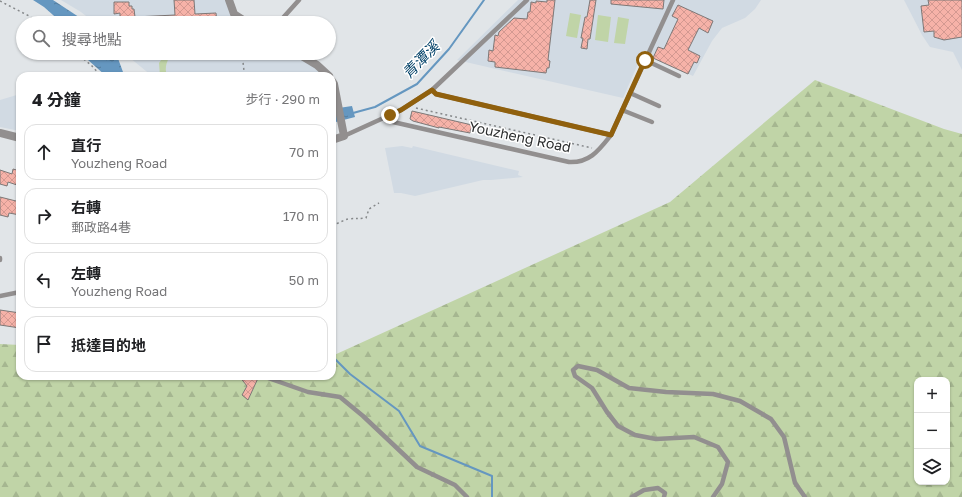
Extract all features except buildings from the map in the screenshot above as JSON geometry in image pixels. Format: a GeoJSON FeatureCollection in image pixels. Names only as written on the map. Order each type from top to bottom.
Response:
{"type":"FeatureCollection","features":[{"type":"Feature","properties":{"kind":"street"},"geometry":{"type":"LineString","coordinates":[[231,1],[234,14],[237,16]]}},
{"type":"Feature","properties":{"kind":"street"},"geometry":{"type":"LineString","coordinates":[[309,60],[325,72]]}},
{"type":"Feature","properties":{"kind":"street"},"geometry":{"type":"LineString","coordinates":[[336,95],[344,136],[336,139]]}},
{"type":"Feature","properties":{"kind":"street"},"geometry":{"type":"LineString","coordinates":[[0,133],[16,137]]}},
{"type":"Feature","properties":{"kind":"lane"},"geometry":{"type":"LineString","coordinates":[[285,16],[299,0]]}},
{"type":"Feature","properties":{"kind":"lane"},"geometry":{"type":"LineString","coordinates":[[344,136],[390,115],[432,90],[527,0]]}},
{"type":"Feature","properties":{"kind":"lane","name":"Youzheng Road"},"geometry":{"type":"LineString","coordinates":[[390,115],[393,122],[569,162],[583,161],[598,152],[611,135],[673,0]]}},
{"type":"Feature","properties":{"kind":"lane"},"geometry":{"type":"LineString","coordinates":[[645,60],[680,76]]}},
{"type":"Feature","properties":{"kind":"lane"},"geometry":{"type":"LineString","coordinates":[[432,90],[436,94],[611,135]]}},
{"type":"Feature","properties":{"kind":"lane"},"geometry":{"type":"LineString","coordinates":[[630,93],[659,106]]}},
{"type":"Feature","properties":{"kind":"lane"},"geometry":{"type":"LineString","coordinates":[[622,110],[652,122]]}},
{"type":"Feature","properties":{"kind":"lane"},"geometry":{"type":"LineString","coordinates":[[0,296],[16,293]]}},
{"type":"Feature","properties":{"kind":"lane"},"geometry":{"type":"LineString","coordinates":[[713,497],[722,484],[728,462],[718,447],[694,437],[656,439],[635,435],[618,426],[592,388],[575,376],[573,370],[578,366],[597,370],[629,388],[666,392],[713,394],[740,401],[771,419],[784,437],[795,483],[805,497]]}},
{"type":"Feature","properties":{"kind":"lane"},"geometry":{"type":"LineString","coordinates":[[274,380],[308,392],[340,397],[363,416],[417,467],[455,485],[467,497]]}},
{"type":"Feature","properties":{"kind":"lane"},"geometry":{"type":"LineString","coordinates":[[632,497],[644,490],[658,488],[665,494],[664,497]]}},
{"type":"Feature","properties":{"kind":"path"},"geometry":{"type":"LineString","coordinates":[[0,1],[29,16]]}},
{"type":"Feature","properties":{"kind":"path"},"geometry":{"type":"LineString","coordinates":[[85,60],[97,72]]}},
{"type":"Feature","properties":{"kind":"path"},"geometry":{"type":"LineString","coordinates":[[243,60],[244,72]]}},
{"type":"Feature","properties":{"kind":"path"},"geometry":{"type":"LineString","coordinates":[[410,104],[412,107],[593,148],[598,152]]}},
{"type":"Feature","properties":{"kind":"path"},"geometry":{"type":"LineString","coordinates":[[336,224],[347,219],[359,220],[366,218],[370,209],[378,202]]}},
{"type":"Feature","properties":{"kind":"shaded area"},"geometry":{"type":"Polygon","coordinates":[[[61,0],[226,0],[231,16],[86,16],[61,0]]]}},
{"type":"Feature","properties":{"kind":"shaded area"},"geometry":{"type":"Polygon","coordinates":[[[518,0],[761,0],[755,9],[745,18],[722,28],[712,41],[693,76],[653,58],[641,57],[623,98],[457,60],[518,0]]]}},
{"type":"Feature","properties":{"kind":"shaded area"},"geometry":{"type":"Polygon","coordinates":[[[904,0],[962,0],[962,70],[953,52],[930,47],[904,0]]]}},
{"type":"Feature","properties":{"kind":"shaded area"},"geometry":{"type":"Polygon","coordinates":[[[133,60],[303,60],[319,72],[147,72],[133,60]]]}},
{"type":"Feature","properties":{"kind":"shaded area"},"geometry":{"type":"Polygon","coordinates":[[[16,95],[16,130],[0,127],[0,100],[16,95]]]}},
{"type":"Feature","properties":{"kind":"shaded area"},"geometry":{"type":"Polygon","coordinates":[[[402,146],[412,148],[413,146],[519,171],[518,175],[523,177],[483,180],[415,196],[394,193],[385,148],[402,146]]]}},
{"type":"Feature","properties":{"kind":"green space"},"geometry":{"type":"Polygon","coordinates":[[[570,13],[581,15],[577,38],[566,36],[570,13]]]}},
{"type":"Feature","properties":{"kind":"green space"},"geometry":{"type":"Polygon","coordinates":[[[598,15],[611,17],[608,42],[595,40],[598,15]]]}},
{"type":"Feature","properties":{"kind":"green space"},"geometry":{"type":"Polygon","coordinates":[[[618,17],[629,19],[625,44],[614,43],[618,17]]]}},
{"type":"Feature","properties":{"kind":"green space"},"geometry":{"type":"Polygon","coordinates":[[[161,60],[168,60],[166,72],[160,72],[159,63],[161,60]]]}},
{"type":"Feature","properties":{"kind":"green space"},"geometry":{"type":"Polygon","coordinates":[[[815,80],[944,129],[962,134],[962,497],[0,497],[0,344],[16,345],[16,380],[336,380],[336,354],[670,202],[815,80]]]}},
{"type":"Feature","properties":{"kind":"water"},"geometry":{"type":"Polygon","coordinates":[[[33,0],[53,0],[77,16],[54,16],[33,0]]]}},
{"type":"Feature","properties":{"kind":"water"},"geometry":{"type":"Polygon","coordinates":[[[88,60],[119,60],[123,72],[102,72],[88,60]]]}},
{"type":"Feature","properties":{"kind":"water"},"geometry":{"type":"Polygon","coordinates":[[[352,106],[355,117],[336,122],[336,108],[352,106]]]}},
{"type":"Feature","properties":{"kind":"waterway","name":"青潭溪"},"geometry":{"type":"LineString","coordinates":[[353,113],[375,107],[417,84],[449,49],[484,0]]}},
{"type":"Feature","properties":{"kind":"waterway"},"geometry":{"type":"LineString","coordinates":[[336,360],[350,374],[399,411],[420,446],[492,476],[492,497]]}},
{"type":"Feature","properties":{"kind":"route"},"geometry":{"type":"LineString","coordinates":[[390,115],[401,110],[432,90],[436,94],[611,135],[645,60]]}}]}
